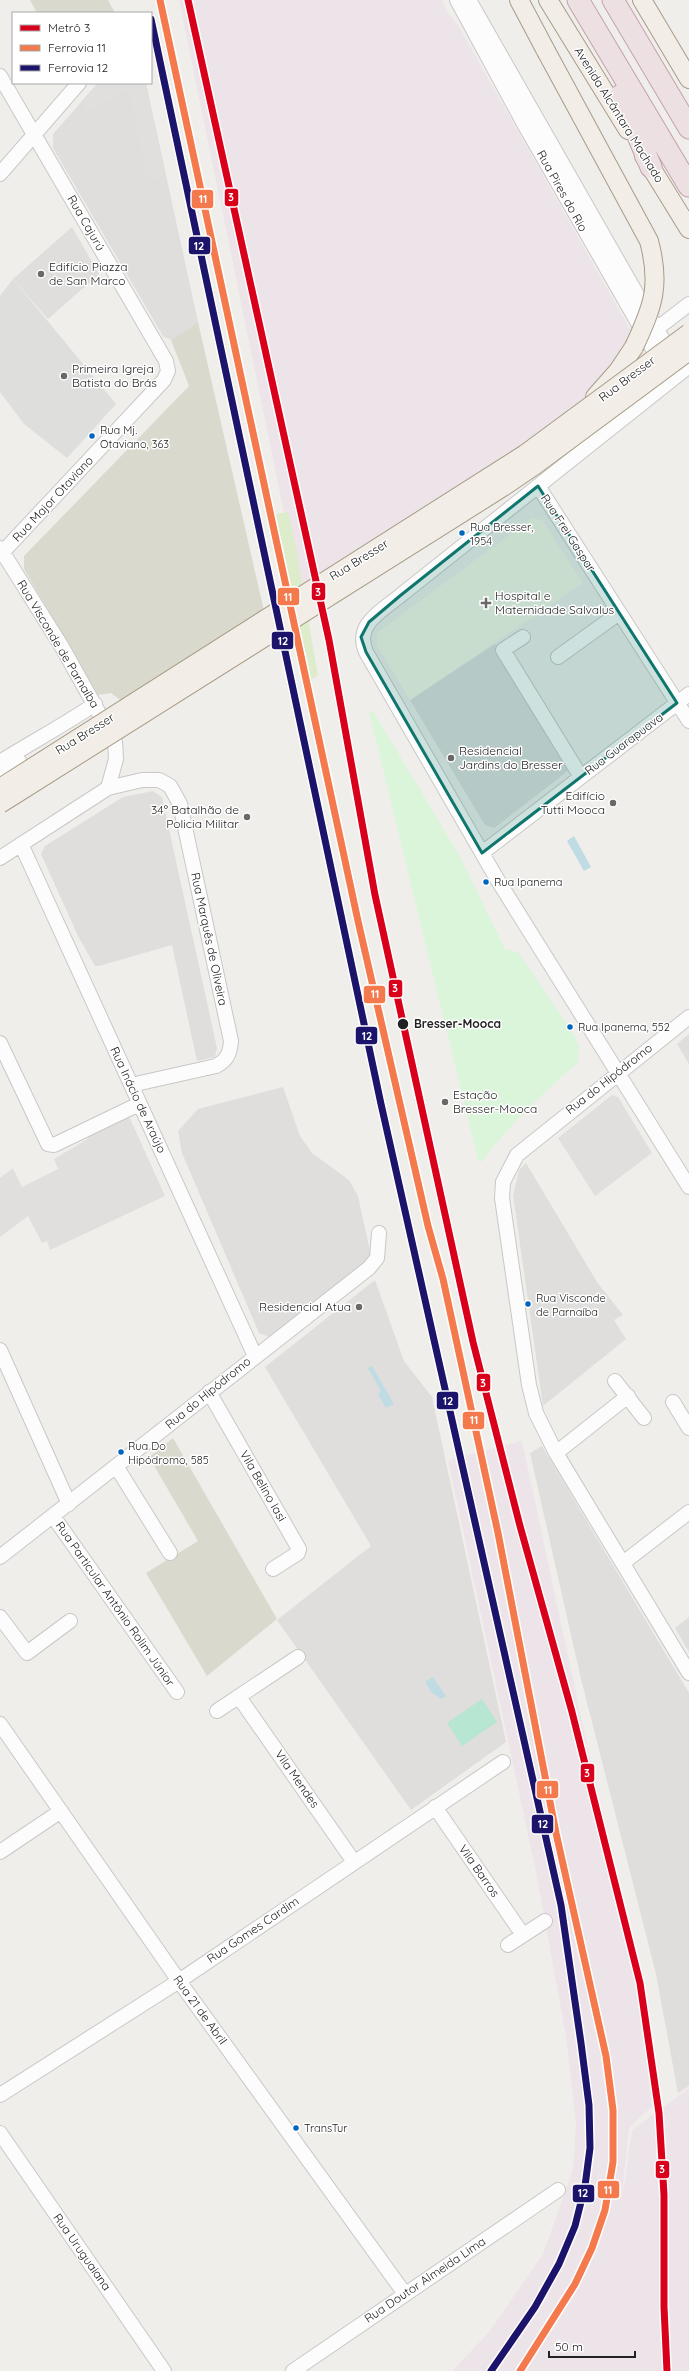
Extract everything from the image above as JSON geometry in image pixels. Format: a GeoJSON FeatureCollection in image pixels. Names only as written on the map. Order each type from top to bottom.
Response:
{"type":"FeatureCollection","features":[{"type":"Feature","properties":{"kind":"highway","name":"Avenida Alcântara Machado"},"geometry":{"type":"LineString","coordinates":[[578,0],[689,186]]}},
{"type":"Feature","properties":{"kind":"highway"},"geometry":{"type":"LineString","coordinates":[[613,0],[689,128]]}},
{"type":"Feature","properties":{"kind":"highway"},"geometry":{"type":"LineString","coordinates":[[599,34],[651,167]]}},
{"type":"Feature","properties":{"kind":"main road"},"geometry":{"type":"LineString","coordinates":[[519,0],[539,35]]}},
{"type":"Feature","properties":{"kind":"main road"},"geometry":{"type":"LineString","coordinates":[[527,0],[546,51],[639,219],[649,241],[655,262],[656,280],[653,300],[648,317],[634,347],[618,372],[576,417]]}},
{"type":"Feature","properties":{"kind":"main road","name":"Avenida Alcântara Machado"},"geometry":{"type":"LineString","coordinates":[[548,0],[689,229]]}},
{"type":"Feature","properties":{"kind":"main road"},"geometry":{"type":"LineString","coordinates":[[642,0],[689,79]]}},
{"type":"Feature","properties":{"kind":"main road","name":"Rua Bresser"},"geometry":{"type":"LineString","coordinates":[[0,788],[525,454],[689,333]]}},
{"type":"Feature","properties":{"kind":"main road","name":"Rua Bresser"},"geometry":{"type":"LineString","coordinates":[[0,804],[503,487],[534,466],[689,352]]}},
{"type":"Feature","properties":{"kind":"street","name":"Rua Pires do Rio"},"geometry":{"type":"LineString","coordinates":[[457,0],[558,185],[645,338],[681,373]]}},
{"type":"Feature","properties":{"kind":"street","name":"Rua Pires do Rio"},"geometry":{"type":"LineString","coordinates":[[469,0],[536,115],[681,373]]}},
{"type":"Feature","properties":{"kind":"street","name":"Rua Cajurú"},"geometry":{"type":"LineString","coordinates":[[0,76],[166,361],[168,371]]}},
{"type":"Feature","properties":{"kind":"street"},"geometry":{"type":"LineString","coordinates":[[0,174],[78,84]]}},
{"type":"Feature","properties":{"kind":"street"},"geometry":{"type":"LineString","coordinates":[[523,122],[536,115]]}},
{"type":"Feature","properties":{"kind":"street"},"geometry":{"type":"LineString","coordinates":[[558,185],[572,179]]}},
{"type":"Feature","properties":{"kind":"street"},"geometry":{"type":"LineString","coordinates":[[600,260],[613,252]]}},
{"type":"Feature","properties":{"kind":"street","name":"Rua Bresser"},"geometry":{"type":"LineString","coordinates":[[645,338],[689,304]]}},
{"type":"Feature","properties":{"kind":"street","name":"Rua Major Otaviano"},"geometry":{"type":"LineString","coordinates":[[1,552],[164,380],[168,371]]}},
{"type":"Feature","properties":{"kind":"street"},"geometry":{"type":"LineString","coordinates":[[681,373],[401,594],[370,622],[362,637],[366,652],[482,853],[582,1018],[618,1072],[689,1187]]}},
{"type":"Feature","properties":{"kind":"street","name":"Rua Frei Gaspar"},"geometry":{"type":"LineString","coordinates":[[538,486],[689,721]]}},
{"type":"Feature","properties":{"kind":"street","name":"Rua Visconde de Parnaíba"},"geometry":{"type":"LineString","coordinates":[[1,552],[95,704],[110,732],[117,750],[115,771],[108,788]]}},
{"type":"Feature","properties":{"kind":"street"},"geometry":{"type":"LineString","coordinates":[[558,656],[619,613]]}},
{"type":"Feature","properties":{"kind":"street"},"geometry":{"type":"LineString","coordinates":[[523,636],[503,650],[581,777]]}},
{"type":"Feature","properties":{"kind":"street","name":"Rua Guarapuava"},"geometry":{"type":"LineString","coordinates":[[482,853],[689,694]]}},
{"type":"Feature","properties":{"kind":"street"},"geometry":{"type":"LineString","coordinates":[[0,762],[52,729],[64,725],[95,704]]}},
{"type":"Feature","properties":{"kind":"street"},"geometry":{"type":"LineString","coordinates":[[0,773],[57,737],[64,725]]}},
{"type":"Feature","properties":{"kind":"street","name":"Rua Marquês de Oliveira"},"geometry":{"type":"LineString","coordinates":[[108,788],[154,779],[166,782],[175,793],[180,804],[231,1041],[229,1055],[226,1060],[216,1066],[131,1085]]}},
{"type":"Feature","properties":{"kind":"street"},"geometry":{"type":"LineString","coordinates":[[0,858],[108,788]]}},
{"type":"Feature","properties":{"kind":"street","name":"Rua Inácio de Araújo"},"geometry":{"type":"LineString","coordinates":[[21,844],[255,1356]]}},
{"type":"Feature","properties":{"kind":"street","name":"Rua do Hipódromo"},"geometry":{"type":"LineString","coordinates":[[556,1453],[531,1399],[502,1198],[503,1182],[507,1170],[517,1154],[529,1143],[689,1017]]}},
{"type":"Feature","properties":{"kind":"street"},"geometry":{"type":"LineString","coordinates":[[0,1042],[48,1144],[54,1145],[139,1104]]}},
{"type":"Feature","properties":{"kind":"street","name":"Rua do Hipódromo"},"geometry":{"type":"LineString","coordinates":[[0,1557],[373,1265],[378,1254],[379,1233]]}},
{"type":"Feature","properties":{"kind":"street"},"geometry":{"type":"LineString","coordinates":[[0,1350],[69,1504]]}},
{"type":"Feature","properties":{"kind":"street"},"geometry":{"type":"LineString","coordinates":[[616,1381],[644,1418]]}},
{"type":"Feature","properties":{"kind":"street","name":"Vila Belino Iasi"},"geometry":{"type":"LineString","coordinates":[[209,1392],[299,1549],[298,1553],[272,1569]]}},
{"type":"Feature","properties":{"kind":"street"},"geometry":{"type":"LineString","coordinates":[[628,1396],[556,1453],[689,1672]]}},
{"type":"Feature","properties":{"kind":"street"},"geometry":{"type":"LineString","coordinates":[[673,1402],[689,1428]]}},
{"type":"Feature","properties":{"kind":"street"},"geometry":{"type":"LineString","coordinates":[[116,1466],[170,1553]]}},
{"type":"Feature","properties":{"kind":"street"},"geometry":{"type":"LineString","coordinates":[[623,1563],[689,1512]]}},
{"type":"Feature","properties":{"kind":"street","name":"Rua Particular Antônio Rolim Júnior"},"geometry":{"type":"LineString","coordinates":[[53,1516],[177,1692]]}},
{"type":"Feature","properties":{"kind":"street"},"geometry":{"type":"LineString","coordinates":[[0,1617],[27,1653],[70,1621]]}},
{"type":"Feature","properties":{"kind":"street"},"geometry":{"type":"LineString","coordinates":[[217,1711],[298,1657]]}},
{"type":"Feature","properties":{"kind":"street","name":"Vila Mendes"},"geometry":{"type":"LineString","coordinates":[[239,1697],[354,1862]]}},
{"type":"Feature","properties":{"kind":"street","name":"Rua 21 de Abril"},"geometry":{"type":"LineString","coordinates":[[0,1724],[179,1981],[405,2294]]}},
{"type":"Feature","properties":{"kind":"street","name":"Rua Gomes Cardim"},"geometry":{"type":"LineString","coordinates":[[0,2095],[179,1981],[503,1762]]}},
{"type":"Feature","properties":{"kind":"street","name":"Vila Barros"},"geometry":{"type":"LineString","coordinates":[[435,1807],[523,1935]]}},
{"type":"Feature","properties":{"kind":"street"},"geometry":{"type":"LineString","coordinates":[[0,1852],[61,1811]]}},
{"type":"Feature","properties":{"kind":"street"},"geometry":{"type":"LineString","coordinates":[[508,1945],[545,1921]]}},
{"type":"Feature","properties":{"kind":"street","name":"Rua Uruguaiana"},"geometry":{"type":"LineString","coordinates":[[0,2133],[164,2371]]}},
{"type":"Feature","properties":{"kind":"street","name":"Rua Doutor Almeida Lima"},"geometry":{"type":"LineString","coordinates":[[293,2371],[558,2190]]}},
{"type":"Feature","properties":{"kind":"highlighted area"},"geometry":{"type":"Polygon","coordinates":[[[538,486],[677,703],[482,853],[366,652],[361,637],[369,622],[538,486]]]}},
{"type":"Feature","properties":{"kind":"shaded area"},"geometry":{"type":"Polygon","coordinates":[[[30,0],[108,0],[114,12],[36,12],[30,0]]]}},
{"type":"Feature","properties":{"kind":"shaded area"},"geometry":{"type":"Polygon","coordinates":[[[179,0],[442,0],[448,13],[458,25],[648,361],[528,448],[300,591],[179,0]]]}},
{"type":"Feature","properties":{"kind":"shaded area"},"geometry":{"type":"Polygon","coordinates":[[[97,84],[146,84],[198,322],[171,340],[163,336],[53,148],[53,134],[97,84]]]}},
{"type":"Feature","properties":{"kind":"shaded area"},"geometry":{"type":"Polygon","coordinates":[[[97,84],[146,84],[166,176],[147,182],[129,89],[86,112],[81,102],[97,84]]]}},
{"type":"Feature","properties":{"kind":"shaded area"},"geometry":{"type":"Polygon","coordinates":[[[72,227],[99,274],[48,319],[13,279],[72,227]]]}},
{"type":"Feature","properties":{"kind":"shaded area"},"geometry":{"type":"Polygon","coordinates":[[[13,279],[116,404],[67,458],[24,424],[0,392],[0,296],[13,279]]]}},
{"type":"Feature","properties":{"kind":"shaded area"},"geometry":{"type":"Polygon","coordinates":[[[198,322],[264,611],[123,702],[111,693],[98,695],[24,569],[24,556],[189,386],[171,340],[198,322]]]}},
{"type":"Feature","properties":{"kind":"shaded area","name":"Hospital e Maternidade Salvalus"},"geometry":{"type":"Polygon","coordinates":[[[532,518],[542,520],[583,583],[410,700],[377,645],[377,633],[532,518]]]}},
{"type":"Feature","properties":{"kind":"shaded area"},"geometry":{"type":"Polygon","coordinates":[[[495,644],[573,767],[494,828],[485,825],[410,700],[495,644]]]}},
{"type":"Feature","properties":{"kind":"shaded area"},"geometry":{"type":"Polygon","coordinates":[[[153,791],[162,797],[217,1048],[215,1057],[197,1061],[172,945],[95,966],[78,936],[41,854],[45,846],[123,797],[153,791]]]}},
{"type":"Feature","properties":{"kind":"shaded area"},"geometry":{"type":"Polygon","coordinates":[[[689,1034],[689,1064],[677,1044],[689,1034]]]}},
{"type":"Feature","properties":{"kind":"shaded area"},"geometry":{"type":"Polygon","coordinates":[[[283,1087],[300,1136],[312,1153],[349,1180],[358,1196],[370,1251],[369,1259],[356,1272],[270,1337],[259,1333],[182,1153],[178,1131],[198,1109],[283,1087]]]}},
{"type":"Feature","properties":{"kind":"shaded area"},"geometry":{"type":"Polygon","coordinates":[[[612,1095],[618,1097],[652,1153],[595,1196],[558,1138],[612,1095]]]}},
{"type":"Feature","properties":{"kind":"shaded area"},"geometry":{"type":"Polygon","coordinates":[[[128,1114],[165,1196],[50,1250],[47,1241],[42,1243],[28,1216],[0,1237],[0,1178],[13,1168],[22,1187],[58,1169],[54,1159],[86,1140],[94,1131],[128,1114]]]}},
{"type":"Feature","properties":{"kind":"shaded area"},"geometry":{"type":"Polygon","coordinates":[[[526,1163],[597,1282],[623,1315],[614,1320],[626,1339],[543,1406],[513,1195],[519,1170],[526,1163]]]}},
{"type":"Feature","properties":{"kind":"shaded area"},"geometry":{"type":"Polygon","coordinates":[[[375,1280],[404,1361],[432,1397],[506,1742],[411,1810],[277,1620],[371,1546],[265,1367],[375,1280]]]}},
{"type":"Feature","properties":{"kind":"shaded area"},"geometry":{"type":"Polygon","coordinates":[[[173,1438],[277,1619],[207,1676],[146,1573],[198,1541],[149,1457],[173,1438]]]}},
{"type":"Feature","properties":{"kind":"shaded area"},"geometry":{"type":"Polygon","coordinates":[[[522,1441],[635,1969],[647,2034],[654,2104],[629,2128],[623,2185],[615,2215],[625,2181],[632,2130],[689,2088],[689,2371],[452,2371],[489,2332],[543,2254],[573,2169],[576,2124],[566,2036],[536,1872],[448,1460],[522,1441]]]}},
{"type":"Feature","properties":{"kind":"shaded area"},"geometry":{"type":"Polygon","coordinates":[[[542,1446],[689,1693],[689,2086],[678,2093],[656,1974],[581,1679],[530,1453],[542,1446]]]}},
{"type":"Feature","properties":{"kind":"shaded area"},"geometry":{"type":"Polygon","coordinates":[[[689,1617],[689,1652],[675,1628],[689,1617]]]}},
{"type":"Feature","properties":{"kind":"green space"},"geometry":{"type":"Polygon","coordinates":[[[288,512],[297,553],[318,676],[311,679],[276,514],[288,512]]]}},
{"type":"Feature","properties":{"kind":"green space"},"geometry":{"type":"Polygon","coordinates":[[[373,711],[458,853],[505,949],[518,952],[573,1033],[579,1046],[578,1062],[515,1122],[482,1162],[478,1160],[369,712],[373,711]]]}},
{"type":"Feature","properties":{"kind":"green space"},"geometry":{"type":"Polygon","coordinates":[[[482,1699],[497,1722],[462,1746],[447,1723],[482,1699]]]}},
{"type":"Feature","properties":{"kind":"water"},"geometry":{"type":"Polygon","coordinates":[[[574,836],[591,867],[584,871],[567,841],[574,836]]]}},
{"type":"Feature","properties":{"kind":"water"},"geometry":{"type":"Polygon","coordinates":[[[372,1366],[394,1404],[386,1408],[378,1394],[381,1391],[368,1368],[372,1366]]]}},
{"type":"Feature","properties":{"kind":"water"},"geometry":{"type":"Polygon","coordinates":[[[433,1677],[446,1696],[442,1699],[432,1693],[425,1682],[433,1677]]]}},
{"type":"Feature","properties":{"kind":"metro line","name":"3"},"geometry":{"type":"LineString","coordinates":[[188,0],[329,640],[375,895],[473,1342],[520,1526],[572,1712],[640,1983],[659,2113],[664,2195],[664,2307],[667,2371]]}},
{"type":"Feature","properties":{"kind":"rail line","name":"11"},"geometry":{"type":"LineString","coordinates":[[160,0],[358,921],[428,1226],[443,1279],[498,1533],[556,1833],[606,2056],[613,2110],[613,2162],[605,2210],[592,2248],[575,2284],[520,2371]]}},
{"type":"Feature","properties":{"kind":"rail line","name":"12"},"geometry":{"type":"LineString","coordinates":[[152,24],[381,1104],[561,1905],[581,2043],[589,2105],[590,2148],[585,2186],[575,2226],[559,2264],[535,2307],[491,2371]]}},
{"type":"Feature","properties":{"kind":"place","name":"Edifício Piazza de San Marco"},"geometry":{"type":"Point","coordinates":[41,274]}},
{"type":"Feature","properties":{"kind":"place","name":"Primeira Igreja Batista do Brás"},"geometry":{"type":"Point","coordinates":[64,376]}},
{"type":"Feature","properties":{"kind":"place","name":"Rua Mj. Otaviano, 363"},"geometry":{"type":"Point","coordinates":[92,436]}},
{"type":"Feature","properties":{"kind":"place","name":"Rua Bresser, 1954"},"geometry":{"type":"Point","coordinates":[462,533]}},
{"type":"Feature","properties":{"kind":"place","name":"Hospital e Maternidade Salvalus"},"geometry":{"type":"Point","coordinates":[486,603]}},
{"type":"Feature","properties":{"kind":"place","name":"Residencial Jardins do Bresser"},"geometry":{"type":"Point","coordinates":[451,758]}},
{"type":"Feature","properties":{"kind":"place","name":"Edifício Tutti Mooca"},"geometry":{"type":"Point","coordinates":[613,803]}},
{"type":"Feature","properties":{"kind":"place","name":"34º Batalhão de Policia Militar"},"geometry":{"type":"Point","coordinates":[247,817]}},
{"type":"Feature","properties":{"kind":"place","name":"Rua Ipanema"},"geometry":{"type":"Point","coordinates":[486,882]}},
{"type":"Feature","properties":{"kind":"place","name":"Bresser-Mooca"},"geometry":{"type":"Point","coordinates":[403,1024]}},
{"type":"Feature","properties":{"kind":"place","name":"Rua Ipanema, 552"},"geometry":{"type":"Point","coordinates":[570,1027]}},
{"type":"Feature","properties":{"kind":"place","name":"Estação Bresser-Mooca"},"geometry":{"type":"Point","coordinates":[445,1102]}},
{"type":"Feature","properties":{"kind":"place","name":"Rua Visconde de Parnaíba"},"geometry":{"type":"Point","coordinates":[528,1304]}},
{"type":"Feature","properties":{"kind":"place","name":"Residencial Atua"},"geometry":{"type":"Point","coordinates":[359,1307]}},
{"type":"Feature","properties":{"kind":"place","name":"Rua Do Hipódromo, 585"},"geometry":{"type":"Point","coordinates":[121,1452]}},
{"type":"Feature","properties":{"kind":"place","name":"TransTur"},"geometry":{"type":"Point","coordinates":[296,2128]}}]}
